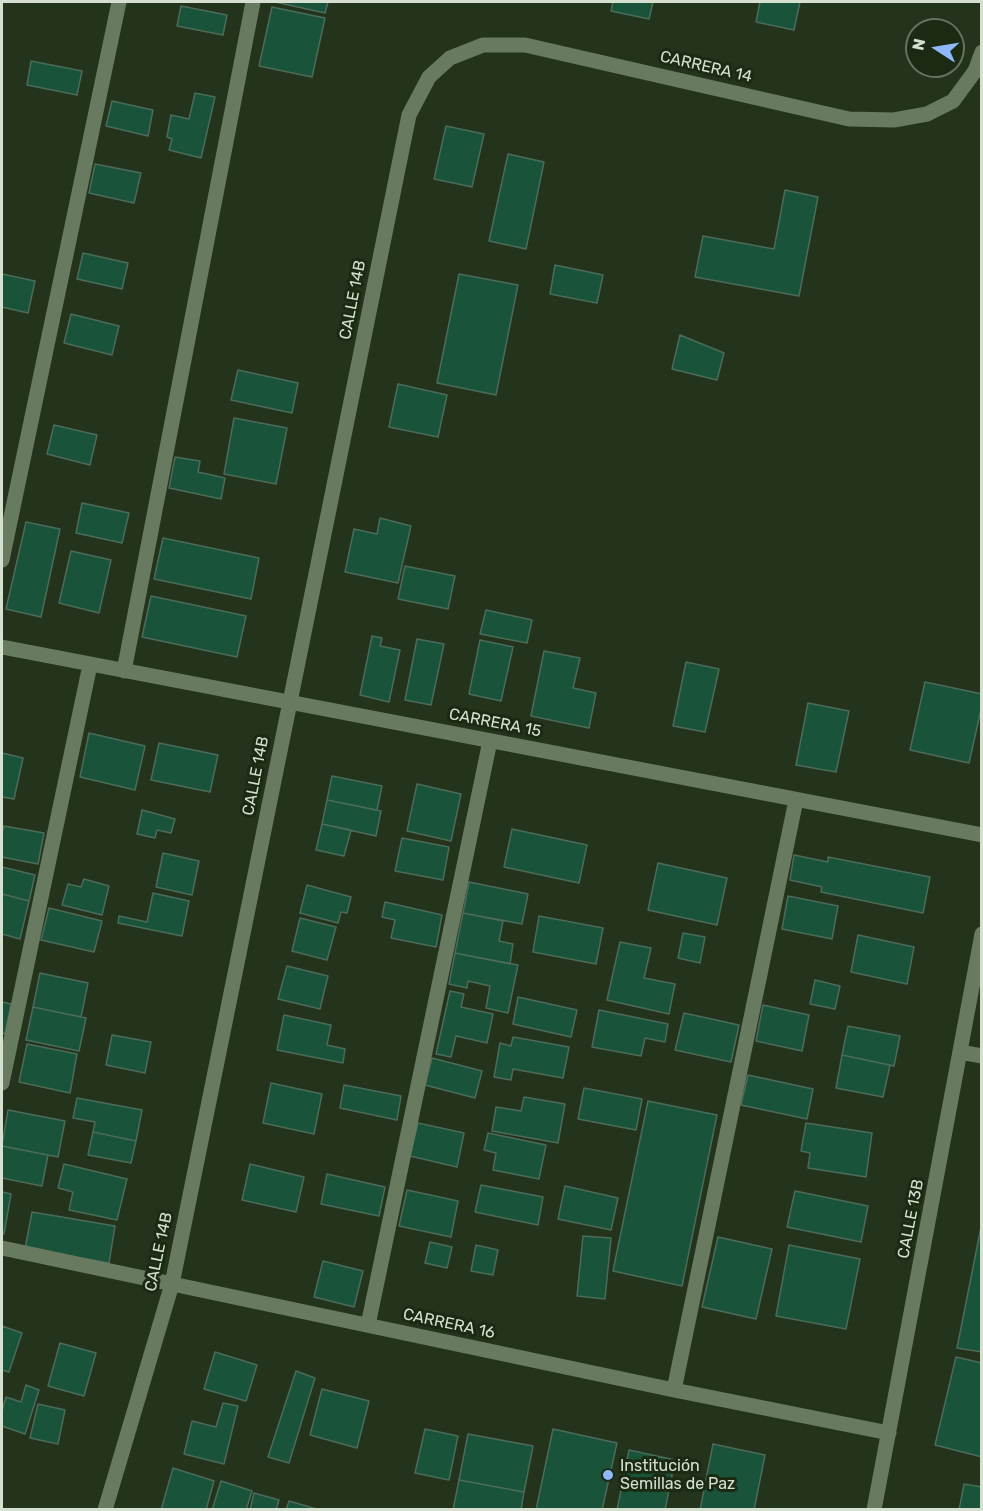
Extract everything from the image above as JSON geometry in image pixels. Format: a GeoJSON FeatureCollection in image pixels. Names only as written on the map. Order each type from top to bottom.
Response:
{"type":"FeatureCollection","features":[{"type":"Feature","properties":{"kind":"street"},"geometry":{"type":"LineString","coordinates":[[2,560],[119,2]]}},
{"type":"Feature","properties":{"kind":"street"},"geometry":{"type":"LineString","coordinates":[[124,671],[253,2]]}},
{"type":"Feature","properties":{"kind":"street","name":"CARRERA 14"},"geometry":{"type":"LineString","coordinates":[[450,58],[483,45],[525,45],[849,119],[894,120],[927,114],[953,102],[975,71],[981,52]]}},
{"type":"Feature","properties":{"kind":"street","name":"CALLE 14B"},"geometry":{"type":"LineString","coordinates":[[105,1509],[172,1284],[409,115],[429,77],[450,58]]}},
{"type":"Feature","properties":{"kind":"street","name":"CARRERA 15"},"geometry":{"type":"LineString","coordinates":[[2,647],[981,836]]}},
{"type":"Feature","properties":{"kind":"street"},"geometry":{"type":"LineString","coordinates":[[2,1083],[90,664]]}},
{"type":"Feature","properties":{"kind":"street"},"geometry":{"type":"LineString","coordinates":[[368,1325],[490,741]]}},
{"type":"Feature","properties":{"kind":"street"},"geometry":{"type":"LineString","coordinates":[[674,1390],[796,800]]}},
{"type":"Feature","properties":{"kind":"street","name":"CALLE 13B"},"geometry":{"type":"LineString","coordinates":[[874,1509],[981,934]]}},
{"type":"Feature","properties":{"kind":"street"},"geometry":{"type":"LineString","coordinates":[[960,1052],[981,1056]]}},
{"type":"Feature","properties":{"kind":"street","name":"CARRERA 16"},"geometry":{"type":"LineString","coordinates":[[2,1248],[674,1390],[889,1433]]}},
{"type":"Feature","properties":{"kind":"building"},"geometry":{"type":"Polygon","coordinates":[[[275,2],[328,2],[325,13],[275,2]]]}},
{"type":"Feature","properties":{"kind":"building"},"geometry":{"type":"Polygon","coordinates":[[[613,2],[653,2],[649,19],[611,11],[613,2]]]}},
{"type":"Feature","properties":{"kind":"building"},"geometry":{"type":"Polygon","coordinates":[[[760,2],[800,2],[794,30],[756,22],[760,2]]]}},
{"type":"Feature","properties":{"kind":"building"},"geometry":{"type":"Polygon","coordinates":[[[181,6],[227,15],[223,35],[177,26],[181,6]]]}},
{"type":"Feature","properties":{"kind":"building"},"geometry":{"type":"Polygon","coordinates":[[[272,7],[325,18],[312,77],[259,66],[272,7]]]}},
{"type":"Feature","properties":{"kind":"building"},"geometry":{"type":"Polygon","coordinates":[[[31,61],[82,71],[77,95],[27,85],[31,61]]]}},
{"type":"Feature","properties":{"kind":"building"},"geometry":{"type":"Polygon","coordinates":[[[195,93],[215,97],[201,158],[169,150],[172,139],[167,137],[171,115],[189,119],[195,93]]]}},
{"type":"Feature","properties":{"kind":"building"},"geometry":{"type":"Polygon","coordinates":[[[112,101],[153,110],[148,136],[106,126],[112,101]]]}},
{"type":"Feature","properties":{"kind":"building"},"geometry":{"type":"Polygon","coordinates":[[[446,126],[484,134],[472,187],[434,179],[446,126]]]}},
{"type":"Feature","properties":{"kind":"building"},"geometry":{"type":"Polygon","coordinates":[[[508,154],[544,162],[526,249],[489,241],[508,154]]]}},
{"type":"Feature","properties":{"kind":"building"},"geometry":{"type":"Polygon","coordinates":[[[95,164],[141,173],[134,203],[89,193],[95,164]]]}},
{"type":"Feature","properties":{"kind":"building"},"geometry":{"type":"Polygon","coordinates":[[[785,190],[818,197],[799,296],[695,277],[703,236],[774,249],[785,190]]]}},
{"type":"Feature","properties":{"kind":"building"},"geometry":{"type":"Polygon","coordinates":[[[83,253],[128,263],[122,289],[77,279],[83,253]]]}},
{"type":"Feature","properties":{"kind":"building"},"geometry":{"type":"Polygon","coordinates":[[[555,265],[603,275],[597,303],[550,294],[555,265]]]}},
{"type":"Feature","properties":{"kind":"building"},"geometry":{"type":"Polygon","coordinates":[[[2,274],[35,281],[28,313],[2,307],[2,274]]]}},
{"type":"Feature","properties":{"kind":"building"},"geometry":{"type":"Polygon","coordinates":[[[459,274],[518,285],[496,395],[437,383],[459,274]]]}},
{"type":"Feature","properties":{"kind":"building"},"geometry":{"type":"Polygon","coordinates":[[[71,314],[119,326],[112,355],[64,343],[71,314]]]}},
{"type":"Feature","properties":{"kind":"building"},"geometry":{"type":"Polygon","coordinates":[[[680,335],[724,353],[717,380],[672,369],[680,335]]]}},
{"type":"Feature","properties":{"kind":"building"},"geometry":{"type":"Polygon","coordinates":[[[238,370],[298,383],[292,413],[231,400],[238,370]]]}},
{"type":"Feature","properties":{"kind":"building"},"geometry":{"type":"Polygon","coordinates":[[[398,384],[447,395],[438,437],[389,427],[398,384]]]}},
{"type":"Feature","properties":{"kind":"building"},"geometry":{"type":"Polygon","coordinates":[[[234,418],[287,428],[276,484],[224,474],[234,418]]]}},
{"type":"Feature","properties":{"kind":"building"},"geometry":{"type":"Polygon","coordinates":[[[54,425],[97,435],[90,465],[47,454],[54,425]]]}},
{"type":"Feature","properties":{"kind":"building"},"geometry":{"type":"Polygon","coordinates":[[[175,457],[200,461],[198,472],[225,478],[221,499],[169,488],[175,457]]]}},
{"type":"Feature","properties":{"kind":"building"},"geometry":{"type":"Polygon","coordinates":[[[82,503],[129,513],[122,543],[76,533],[82,503]]]}},
{"type":"Feature","properties":{"kind":"building"},"geometry":{"type":"Polygon","coordinates":[[[380,518],[411,526],[398,583],[345,572],[354,529],[377,534],[380,518]]]}},
{"type":"Feature","properties":{"kind":"building"},"geometry":{"type":"Polygon","coordinates":[[[26,522],[60,529],[41,617],[6,609],[26,522]]]}},
{"type":"Feature","properties":{"kind":"building"},"geometry":{"type":"Polygon","coordinates":[[[163,538],[259,558],[251,599],[154,579],[163,538]]]}},
{"type":"Feature","properties":{"kind":"building"},"geometry":{"type":"Polygon","coordinates":[[[71,551],[111,560],[99,613],[59,603],[71,551]]]}},
{"type":"Feature","properties":{"kind":"building"},"geometry":{"type":"Polygon","coordinates":[[[405,566],[455,576],[448,609],[398,599],[405,566]]]}},
{"type":"Feature","properties":{"kind":"building"},"geometry":{"type":"Polygon","coordinates":[[[151,596],[246,616],[237,657],[142,637],[151,596]]]}},
{"type":"Feature","properties":{"kind":"building"},"geometry":{"type":"Polygon","coordinates":[[[486,610],[532,620],[527,643],[480,634],[486,610]]]}},
{"type":"Feature","properties":{"kind":"building"},"geometry":{"type":"Polygon","coordinates":[[[372,636],[382,638],[380,646],[400,650],[389,702],[360,695],[372,636]]]}},
{"type":"Feature","properties":{"kind":"building"},"geometry":{"type":"Polygon","coordinates":[[[417,639],[444,644],[431,705],[405,700],[417,639]]]}},
{"type":"Feature","properties":{"kind":"building"},"geometry":{"type":"Polygon","coordinates":[[[480,640],[513,647],[501,701],[469,694],[480,640]]]}},
{"type":"Feature","properties":{"kind":"building"},"geometry":{"type":"Polygon","coordinates":[[[544,651],[580,658],[573,688],[596,693],[589,728],[531,716],[544,651]]]}},
{"type":"Feature","properties":{"kind":"building"},"geometry":{"type":"Polygon","coordinates":[[[686,662],[719,669],[705,732],[673,726],[686,662]]]}},
{"type":"Feature","properties":{"kind":"building"},"geometry":{"type":"Polygon","coordinates":[[[925,682],[982,694],[982,705],[969,763],[910,750],[925,682]]]}},
{"type":"Feature","properties":{"kind":"building"},"geometry":{"type":"Polygon","coordinates":[[[808,703],[849,711],[836,772],[796,765],[808,703]]]}},
{"type":"Feature","properties":{"kind":"building"},"geometry":{"type":"Polygon","coordinates":[[[89,733],[145,746],[135,790],[80,777],[89,733]]]}},
{"type":"Feature","properties":{"kind":"building"},"geometry":{"type":"Polygon","coordinates":[[[159,743],[218,755],[210,792],[151,780],[159,743]]]}},
{"type":"Feature","properties":{"kind":"building"},"geometry":{"type":"Polygon","coordinates":[[[2,753],[23,758],[14,799],[2,797],[2,753]]]}},
{"type":"Feature","properties":{"kind":"building"},"geometry":{"type":"Polygon","coordinates":[[[332,776],[382,786],[377,810],[327,800],[332,776]]]}},
{"type":"Feature","properties":{"kind":"building"},"geometry":{"type":"Polygon","coordinates":[[[417,784],[461,794],[451,841],[407,831],[417,784]]]}},
{"type":"Feature","properties":{"kind":"building"},"geometry":{"type":"Polygon","coordinates":[[[327,800],[381,811],[376,836],[322,824],[327,800]]]}},
{"type":"Feature","properties":{"kind":"building"},"geometry":{"type":"Polygon","coordinates":[[[142,810],[175,819],[171,833],[157,830],[155,838],[137,834],[142,810]]]}},
{"type":"Feature","properties":{"kind":"building"},"geometry":{"type":"Polygon","coordinates":[[[322,824],[351,830],[344,856],[316,850],[322,824]]]}},
{"type":"Feature","properties":{"kind":"building"},"geometry":{"type":"Polygon","coordinates":[[[4,826],[44,833],[38,864],[2,857],[4,826]]]}},
{"type":"Feature","properties":{"kind":"building"},"geometry":{"type":"Polygon","coordinates":[[[512,829],[587,845],[579,883],[504,867],[512,829]]]}},
{"type":"Feature","properties":{"kind":"building"},"geometry":{"type":"Polygon","coordinates":[[[402,838],[449,847],[443,880],[395,871],[402,838]]]}},
{"type":"Feature","properties":{"kind":"building"},"geometry":{"type":"Polygon","coordinates":[[[163,853],[199,861],[192,895],[156,887],[163,853]]]}},
{"type":"Feature","properties":{"kind":"building"},"geometry":{"type":"Polygon","coordinates":[[[794,855],[828,862],[828,857],[930,877],[923,913],[821,892],[822,887],[790,880],[794,855]]]}},
{"type":"Feature","properties":{"kind":"building"},"geometry":{"type":"Polygon","coordinates":[[[658,863],[727,878],[717,925],[648,910],[658,863]]]}},
{"type":"Feature","properties":{"kind":"building"},"geometry":{"type":"Polygon","coordinates":[[[2,867],[35,875],[29,901],[2,894],[2,867]]]}},
{"type":"Feature","properties":{"kind":"building"},"geometry":{"type":"Polygon","coordinates":[[[84,879],[109,886],[102,915],[62,905],[68,884],[81,887],[84,879]]]}},
{"type":"Feature","properties":{"kind":"building"},"geometry":{"type":"Polygon","coordinates":[[[469,882],[528,894],[522,924],[463,913],[469,882]]]}},
{"type":"Feature","properties":{"kind":"building"},"geometry":{"type":"Polygon","coordinates":[[[307,885],[351,897],[347,913],[341,912],[338,923],[300,913],[307,885]]]}},
{"type":"Feature","properties":{"kind":"building"},"geometry":{"type":"Polygon","coordinates":[[[153,893],[189,901],[182,936],[118,923],[119,916],[147,922],[153,893]]]}},
{"type":"Feature","properties":{"kind":"building"},"geometry":{"type":"Polygon","coordinates":[[[2,894],[29,901],[20,939],[2,934],[2,894]]]}},
{"type":"Feature","properties":{"kind":"building"},"geometry":{"type":"Polygon","coordinates":[[[788,896],[838,906],[832,939],[782,929],[788,896]]]}},
{"type":"Feature","properties":{"kind":"building"},"geometry":{"type":"Polygon","coordinates":[[[385,902],[442,915],[436,947],[391,938],[395,920],[382,917],[385,902]]]}},
{"type":"Feature","properties":{"kind":"building"},"geometry":{"type":"Polygon","coordinates":[[[49,908],[102,921],[94,952],[41,940],[49,908]]]}},
{"type":"Feature","properties":{"kind":"building"},"geometry":{"type":"Polygon","coordinates":[[[463,913],[503,921],[499,941],[513,944],[510,964],[455,953],[463,913]]]}},
{"type":"Feature","properties":{"kind":"building"},"geometry":{"type":"Polygon","coordinates":[[[539,916],[603,928],[596,964],[533,952],[539,916]]]}},
{"type":"Feature","properties":{"kind":"building"},"geometry":{"type":"Polygon","coordinates":[[[300,918],[336,927],[327,960],[292,951],[300,918]]]}},
{"type":"Feature","properties":{"kind":"building"},"geometry":{"type":"Polygon","coordinates":[[[683,933],[705,937],[700,963],[678,958],[683,933]]]}},
{"type":"Feature","properties":{"kind":"building"},"geometry":{"type":"Polygon","coordinates":[[[858,935],[914,947],[907,984],[851,972],[858,935]]]}},
{"type":"Feature","properties":{"kind":"building"},"geometry":{"type":"Polygon","coordinates":[[[620,942],[651,948],[644,978],[675,984],[669,1014],[607,1000],[620,942]]]}},
{"type":"Feature","properties":{"kind":"building"},"geometry":{"type":"Polygon","coordinates":[[[455,953],[518,965],[508,1013],[486,1008],[490,986],[468,981],[467,988],[449,984],[455,953]]]}},
{"type":"Feature","properties":{"kind":"building"},"geometry":{"type":"Polygon","coordinates":[[[287,966],[328,976],[320,1009],[278,999],[287,966]]]}},
{"type":"Feature","properties":{"kind":"building"},"geometry":{"type":"Polygon","coordinates":[[[40,973],[88,983],[81,1017],[33,1007],[40,973]]]}},
{"type":"Feature","properties":{"kind":"building"},"geometry":{"type":"Polygon","coordinates":[[[815,980],[840,986],[835,1009],[810,1004],[815,980]]]}},
{"type":"Feature","properties":{"kind":"building"},"geometry":{"type":"Polygon","coordinates":[[[450,991],[464,994],[461,1007],[493,1014],[487,1043],[456,1036],[451,1057],[436,1054],[450,991]]]}},
{"type":"Feature","properties":{"kind":"building"},"geometry":{"type":"Polygon","coordinates":[[[518,997],[577,1010],[571,1037],[513,1024],[518,997]]]}},
{"type":"Feature","properties":{"kind":"building"},"geometry":{"type":"Polygon","coordinates":[[[2,1002],[11,1004],[5,1034],[2,1033],[2,1002]]]}},
{"type":"Feature","properties":{"kind":"building"},"geometry":{"type":"Polygon","coordinates":[[[763,1005],[809,1015],[802,1051],[756,1041],[763,1005]]]}},
{"type":"Feature","properties":{"kind":"building"},"geometry":{"type":"Polygon","coordinates":[[[33,1007],[86,1018],[79,1051],[26,1040],[33,1007]]]}},
{"type":"Feature","properties":{"kind":"building"},"geometry":{"type":"Polygon","coordinates":[[[599,1010],[668,1024],[665,1042],[645,1038],[641,1056],[592,1047],[599,1010]]]}},
{"type":"Feature","properties":{"kind":"building"},"geometry":{"type":"Polygon","coordinates":[[[684,1013],[739,1025],[731,1062],[675,1050],[684,1013]]]}},
{"type":"Feature","properties":{"kind":"building"},"geometry":{"type":"Polygon","coordinates":[[[284,1015],[331,1025],[327,1045],[345,1049],[343,1063],[277,1050],[284,1015]]]}},
{"type":"Feature","properties":{"kind":"building"},"geometry":{"type":"Polygon","coordinates":[[[848,1026],[900,1036],[894,1066],[842,1055],[848,1026]]]}},
{"type":"Feature","properties":{"kind":"building"},"geometry":{"type":"Polygon","coordinates":[[[112,1035],[151,1042],[145,1073],[106,1065],[112,1035]]]}},
{"type":"Feature","properties":{"kind":"building"},"geometry":{"type":"Polygon","coordinates":[[[513,1037],[569,1047],[563,1078],[513,1069],[511,1080],[494,1077],[500,1043],[511,1046],[513,1037]]]}},
{"type":"Feature","properties":{"kind":"building"},"geometry":{"type":"Polygon","coordinates":[[[27,1044],[77,1054],[70,1093],[19,1082],[27,1044]]]}},
{"type":"Feature","properties":{"kind":"building"},"geometry":{"type":"Polygon","coordinates":[[[842,1055],[890,1065],[883,1097],[836,1088],[842,1055]]]}},
{"type":"Feature","properties":{"kind":"building"},"geometry":{"type":"Polygon","coordinates":[[[432,1058],[482,1071],[475,1098],[425,1085],[432,1058]]]}},
{"type":"Feature","properties":{"kind":"building"},"geometry":{"type":"Polygon","coordinates":[[[748,1075],[813,1089],[807,1119],[741,1105],[748,1075]]]}},
{"type":"Feature","properties":{"kind":"building"},"geometry":{"type":"Polygon","coordinates":[[[271,1083],[322,1094],[314,1134],[263,1123],[271,1083]]]}},
{"type":"Feature","properties":{"kind":"building"},"geometry":{"type":"Polygon","coordinates":[[[344,1085],[401,1096],[397,1120],[340,1108],[344,1085]]]}},
{"type":"Feature","properties":{"kind":"building"},"geometry":{"type":"Polygon","coordinates":[[[584,1088],[642,1099],[636,1130],[578,1119],[584,1088]]]}},
{"type":"Feature","properties":{"kind":"building"},"geometry":{"type":"Polygon","coordinates":[[[524,1097],[565,1104],[558,1143],[492,1131],[496,1107],[521,1111],[524,1097]]]}},
{"type":"Feature","properties":{"kind":"building"},"geometry":{"type":"Polygon","coordinates":[[[77,1098],[142,1110],[136,1141],[93,1132],[95,1122],[73,1118],[77,1098]]]}},
{"type":"Feature","properties":{"kind":"building"},"geometry":{"type":"Polygon","coordinates":[[[648,1101],[717,1115],[682,1286],[613,1271],[648,1101]]]}},
{"type":"Feature","properties":{"kind":"building"},"geometry":{"type":"Polygon","coordinates":[[[8,1110],[65,1121],[58,1157],[2,1146],[8,1110]]]}},
{"type":"Feature","properties":{"kind":"building"},"geometry":{"type":"Polygon","coordinates":[[[418,1123],[464,1133],[457,1167],[410,1156],[418,1123]]]}},
{"type":"Feature","properties":{"kind":"building"},"geometry":{"type":"Polygon","coordinates":[[[806,1123],[872,1133],[866,1177],[808,1168],[810,1153],[801,1151],[806,1123]]]}},
{"type":"Feature","properties":{"kind":"building"},"geometry":{"type":"Polygon","coordinates":[[[93,1132],[136,1141],[131,1163],[88,1155],[93,1132]]]}},
{"type":"Feature","properties":{"kind":"building"},"geometry":{"type":"Polygon","coordinates":[[[488,1133],[546,1145],[539,1179],[493,1170],[496,1153],[484,1150],[488,1133]]]}},
{"type":"Feature","properties":{"kind":"building"},"geometry":{"type":"Polygon","coordinates":[[[2,1146],[48,1155],[42,1186],[2,1178],[2,1146]]]}},
{"type":"Feature","properties":{"kind":"building"},"geometry":{"type":"Polygon","coordinates":[[[64,1164],[127,1179],[117,1220],[69,1210],[73,1192],[58,1188],[64,1164]]]}},
{"type":"Feature","properties":{"kind":"building"},"geometry":{"type":"Polygon","coordinates":[[[250,1164],[304,1177],[296,1212],[242,1200],[250,1164]]]}},
{"type":"Feature","properties":{"kind":"building"},"geometry":{"type":"Polygon","coordinates":[[[327,1174],[385,1187],[379,1216],[321,1204],[327,1174]]]}},
{"type":"Feature","properties":{"kind":"building"},"geometry":{"type":"Polygon","coordinates":[[[481,1185],[543,1197],[538,1225],[475,1212],[481,1185]]]}},
{"type":"Feature","properties":{"kind":"building"},"geometry":{"type":"Polygon","coordinates":[[[565,1186],[618,1198],[611,1230],[558,1219],[565,1186]]]}},
{"type":"Feature","properties":{"kind":"building"},"geometry":{"type":"Polygon","coordinates":[[[407,1190],[458,1201],[451,1237],[399,1226],[407,1190]]]}},
{"type":"Feature","properties":{"kind":"building"},"geometry":{"type":"Polygon","coordinates":[[[795,1191],[868,1206],[861,1242],[787,1227],[795,1191]]]}},
{"type":"Feature","properties":{"kind":"building"},"geometry":{"type":"Polygon","coordinates":[[[2,1192],[11,1194],[4,1234],[2,1234],[2,1192]]]}},
{"type":"Feature","properties":{"kind":"building"},"geometry":{"type":"Polygon","coordinates":[[[32,1212],[115,1226],[109,1263],[25,1249],[32,1212]]]}},
{"type":"Feature","properties":{"kind":"building"},"geometry":{"type":"Polygon","coordinates":[[[982,1222],[982,1352],[957,1348],[982,1222]]]}},
{"type":"Feature","properties":{"kind":"building"},"geometry":{"type":"Polygon","coordinates":[[[583,1236],[611,1238],[605,1299],[577,1296],[583,1236]]]}},
{"type":"Feature","properties":{"kind":"building"},"geometry":{"type":"Polygon","coordinates":[[[718,1237],[772,1249],[756,1319],[702,1307],[718,1237]]]}},
{"type":"Feature","properties":{"kind":"building"},"geometry":{"type":"Polygon","coordinates":[[[430,1242],[452,1247],[447,1268],[425,1263],[430,1242]]]}},
{"type":"Feature","properties":{"kind":"building"},"geometry":{"type":"Polygon","coordinates":[[[476,1245],[498,1250],[493,1275],[471,1271],[476,1245]]]}},
{"type":"Feature","properties":{"kind":"building"},"geometry":{"type":"Polygon","coordinates":[[[789,1245],[860,1259],[846,1329],[776,1316],[789,1245]]]}},
{"type":"Feature","properties":{"kind":"building"},"geometry":{"type":"Polygon","coordinates":[[[323,1261],[363,1271],[354,1307],[314,1297],[323,1261]]]}},
{"type":"Feature","properties":{"kind":"building"},"geometry":{"type":"Polygon","coordinates":[[[2,1326],[22,1333],[9,1372],[2,1370],[2,1326]]]}},
{"type":"Feature","properties":{"kind":"building"},"geometry":{"type":"Polygon","coordinates":[[[60,1343],[96,1353],[84,1396],[48,1386],[60,1343]]]}},
{"type":"Feature","properties":{"kind":"building"},"geometry":{"type":"Polygon","coordinates":[[[215,1352],[257,1365],[246,1401],[204,1389],[215,1352]]]}},
{"type":"Feature","properties":{"kind":"building"},"geometry":{"type":"Polygon","coordinates":[[[956,1357],[982,1363],[982,1457],[935,1445],[956,1357]]]}},
{"type":"Feature","properties":{"kind":"building"},"geometry":{"type":"Polygon","coordinates":[[[296,1371],[315,1378],[289,1463],[268,1457],[296,1371]]]}},
{"type":"Feature","properties":{"kind":"building"},"geometry":{"type":"Polygon","coordinates":[[[26,1385],[39,1390],[25,1434],[2,1426],[2,1411],[6,1397],[21,1402],[26,1385]]]}},
{"type":"Feature","properties":{"kind":"building"},"geometry":{"type":"Polygon","coordinates":[[[322,1389],[369,1401],[357,1448],[310,1435],[322,1389]]]}},
{"type":"Feature","properties":{"kind":"building"},"geometry":{"type":"Polygon","coordinates":[[[223,1403],[238,1406],[224,1464],[184,1454],[192,1421],[216,1427],[223,1403]]]}},
{"type":"Feature","properties":{"kind":"building"},"geometry":{"type":"Polygon","coordinates":[[[38,1404],[65,1410],[58,1444],[30,1438],[38,1404]]]}},
{"type":"Feature","properties":{"kind":"building"},"geometry":{"type":"Polygon","coordinates":[[[425,1429],[458,1436],[449,1480],[415,1473],[425,1429]]]}},
{"type":"Feature","properties":{"kind":"building"},"geometry":{"type":"Polygon","coordinates":[[[553,1429],[617,1443],[602,1510],[536,1510],[553,1429]]]}},
{"type":"Feature","properties":{"kind":"building"},"geometry":{"type":"Polygon","coordinates":[[[468,1434],[533,1446],[524,1492],[459,1480],[468,1434]]]}},
{"type":"Feature","properties":{"kind":"building"},"geometry":{"type":"Polygon","coordinates":[[[713,1444],[765,1455],[754,1510],[700,1510],[713,1444]]]}},
{"type":"Feature","properties":{"kind":"building"},"geometry":{"type":"Polygon","coordinates":[[[629,1450],[675,1460],[665,1510],[617,1510],[629,1450]]]}},
{"type":"Feature","properties":{"kind":"building"},"geometry":{"type":"Polygon","coordinates":[[[173,1468],[214,1481],[206,1510],[161,1510],[173,1468]]]}},
{"type":"Feature","properties":{"kind":"building"},"geometry":{"type":"Polygon","coordinates":[[[459,1480],[524,1492],[521,1510],[453,1510],[459,1480]]]}},
{"type":"Feature","properties":{"kind":"building"},"geometry":{"type":"Polygon","coordinates":[[[221,1481],[252,1491],[246,1510],[212,1510],[221,1481]]]}},
{"type":"Feature","properties":{"kind":"building"},"geometry":{"type":"Polygon","coordinates":[[[964,1484],[982,1487],[982,1510],[959,1510],[964,1484]]]}},
{"type":"Feature","properties":{"kind":"building"},"geometry":{"type":"Polygon","coordinates":[[[254,1493],[279,1500],[276,1510],[250,1510],[254,1493]]]}},
{"type":"Feature","properties":{"kind":"building"},"geometry":{"type":"Polygon","coordinates":[[[289,1501],[320,1510],[286,1510],[289,1501]]]}},
{"type":"Feature","properties":{"kind":"place","name":"Institución Semillas de Paz"},"geometry":{"type":"Point","coordinates":[608,1475]}}]}
